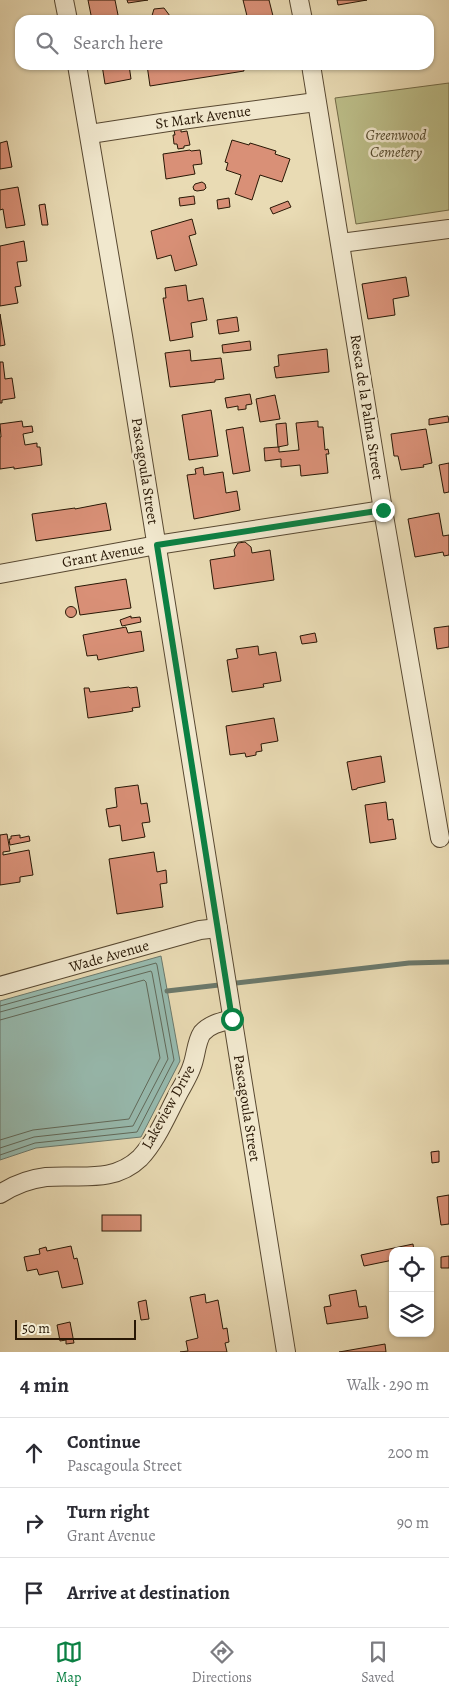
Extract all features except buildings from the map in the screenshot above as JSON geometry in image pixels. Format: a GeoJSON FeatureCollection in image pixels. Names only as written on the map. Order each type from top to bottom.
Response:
{"type":"FeatureCollection","features":[{"type":"Feature","properties":{"kind":"street"},"geometry":{"type":"LineString","coordinates":[[64,0],[67,15]]}},
{"type":"Feature","properties":{"kind":"street"},"geometry":{"type":"LineString","coordinates":[[298,0],[302,15]]}},
{"type":"Feature","properties":{"kind":"street","name":"Pascagoula Street"},"geometry":{"type":"LineString","coordinates":[[78,70],[157,545],[286,1352]]}},
{"type":"Feature","properties":{"kind":"street","name":"Resca de la Palma Street"},"geometry":{"type":"LineString","coordinates":[[312,70],[383,510],[440,838]]}},
{"type":"Feature","properties":{"kind":"street","name":"St Mark Avenue"},"geometry":{"type":"LineString","coordinates":[[90,134],[316,102]]}},
{"type":"Feature","properties":{"kind":"street"},"geometry":{"type":"LineString","coordinates":[[341,244],[449,229]]}},
{"type":"Feature","properties":{"kind":"street","name":"Grant Avenue"},"geometry":{"type":"LineString","coordinates":[[0,574],[157,545],[383,510]]}},
{"type":"Feature","properties":{"kind":"street","name":"Wade Avenue"},"geometry":{"type":"LineString","coordinates":[[0,986],[200,930],[218,928]]}},
{"type":"Feature","properties":{"kind":"street","name":"Lakeview Drive"},"geometry":{"type":"LineString","coordinates":[[0,1194],[12,1186],[26,1181],[46,1177],[94,1177],[109,1175],[127,1168],[151,1144],[192,1067],[203,1032],[211,1025],[232,1019]]}},
{"type":"Feature","properties":{"kind":"green space","name":"Greenwood Cemetery"},"geometry":{"type":"Polygon","coordinates":[[[449,83],[449,210],[356,224],[335,98],[449,83]]]}},
{"type":"Feature","properties":{"kind":"water"},"geometry":{"type":"Polygon","coordinates":[[[161,956],[180,1061],[141,1137],[36,1148],[0,1160],[0,1001],[161,956]]]}},
{"type":"Feature","properties":{"kind":"waterway"},"geometry":{"type":"LineString","coordinates":[[167,991],[409,963],[449,962]]}},
{"type":"Feature","properties":{"kind":"route"},"geometry":{"type":"LineString","coordinates":[[232,1019],[157,545],[383,510]]}}]}
